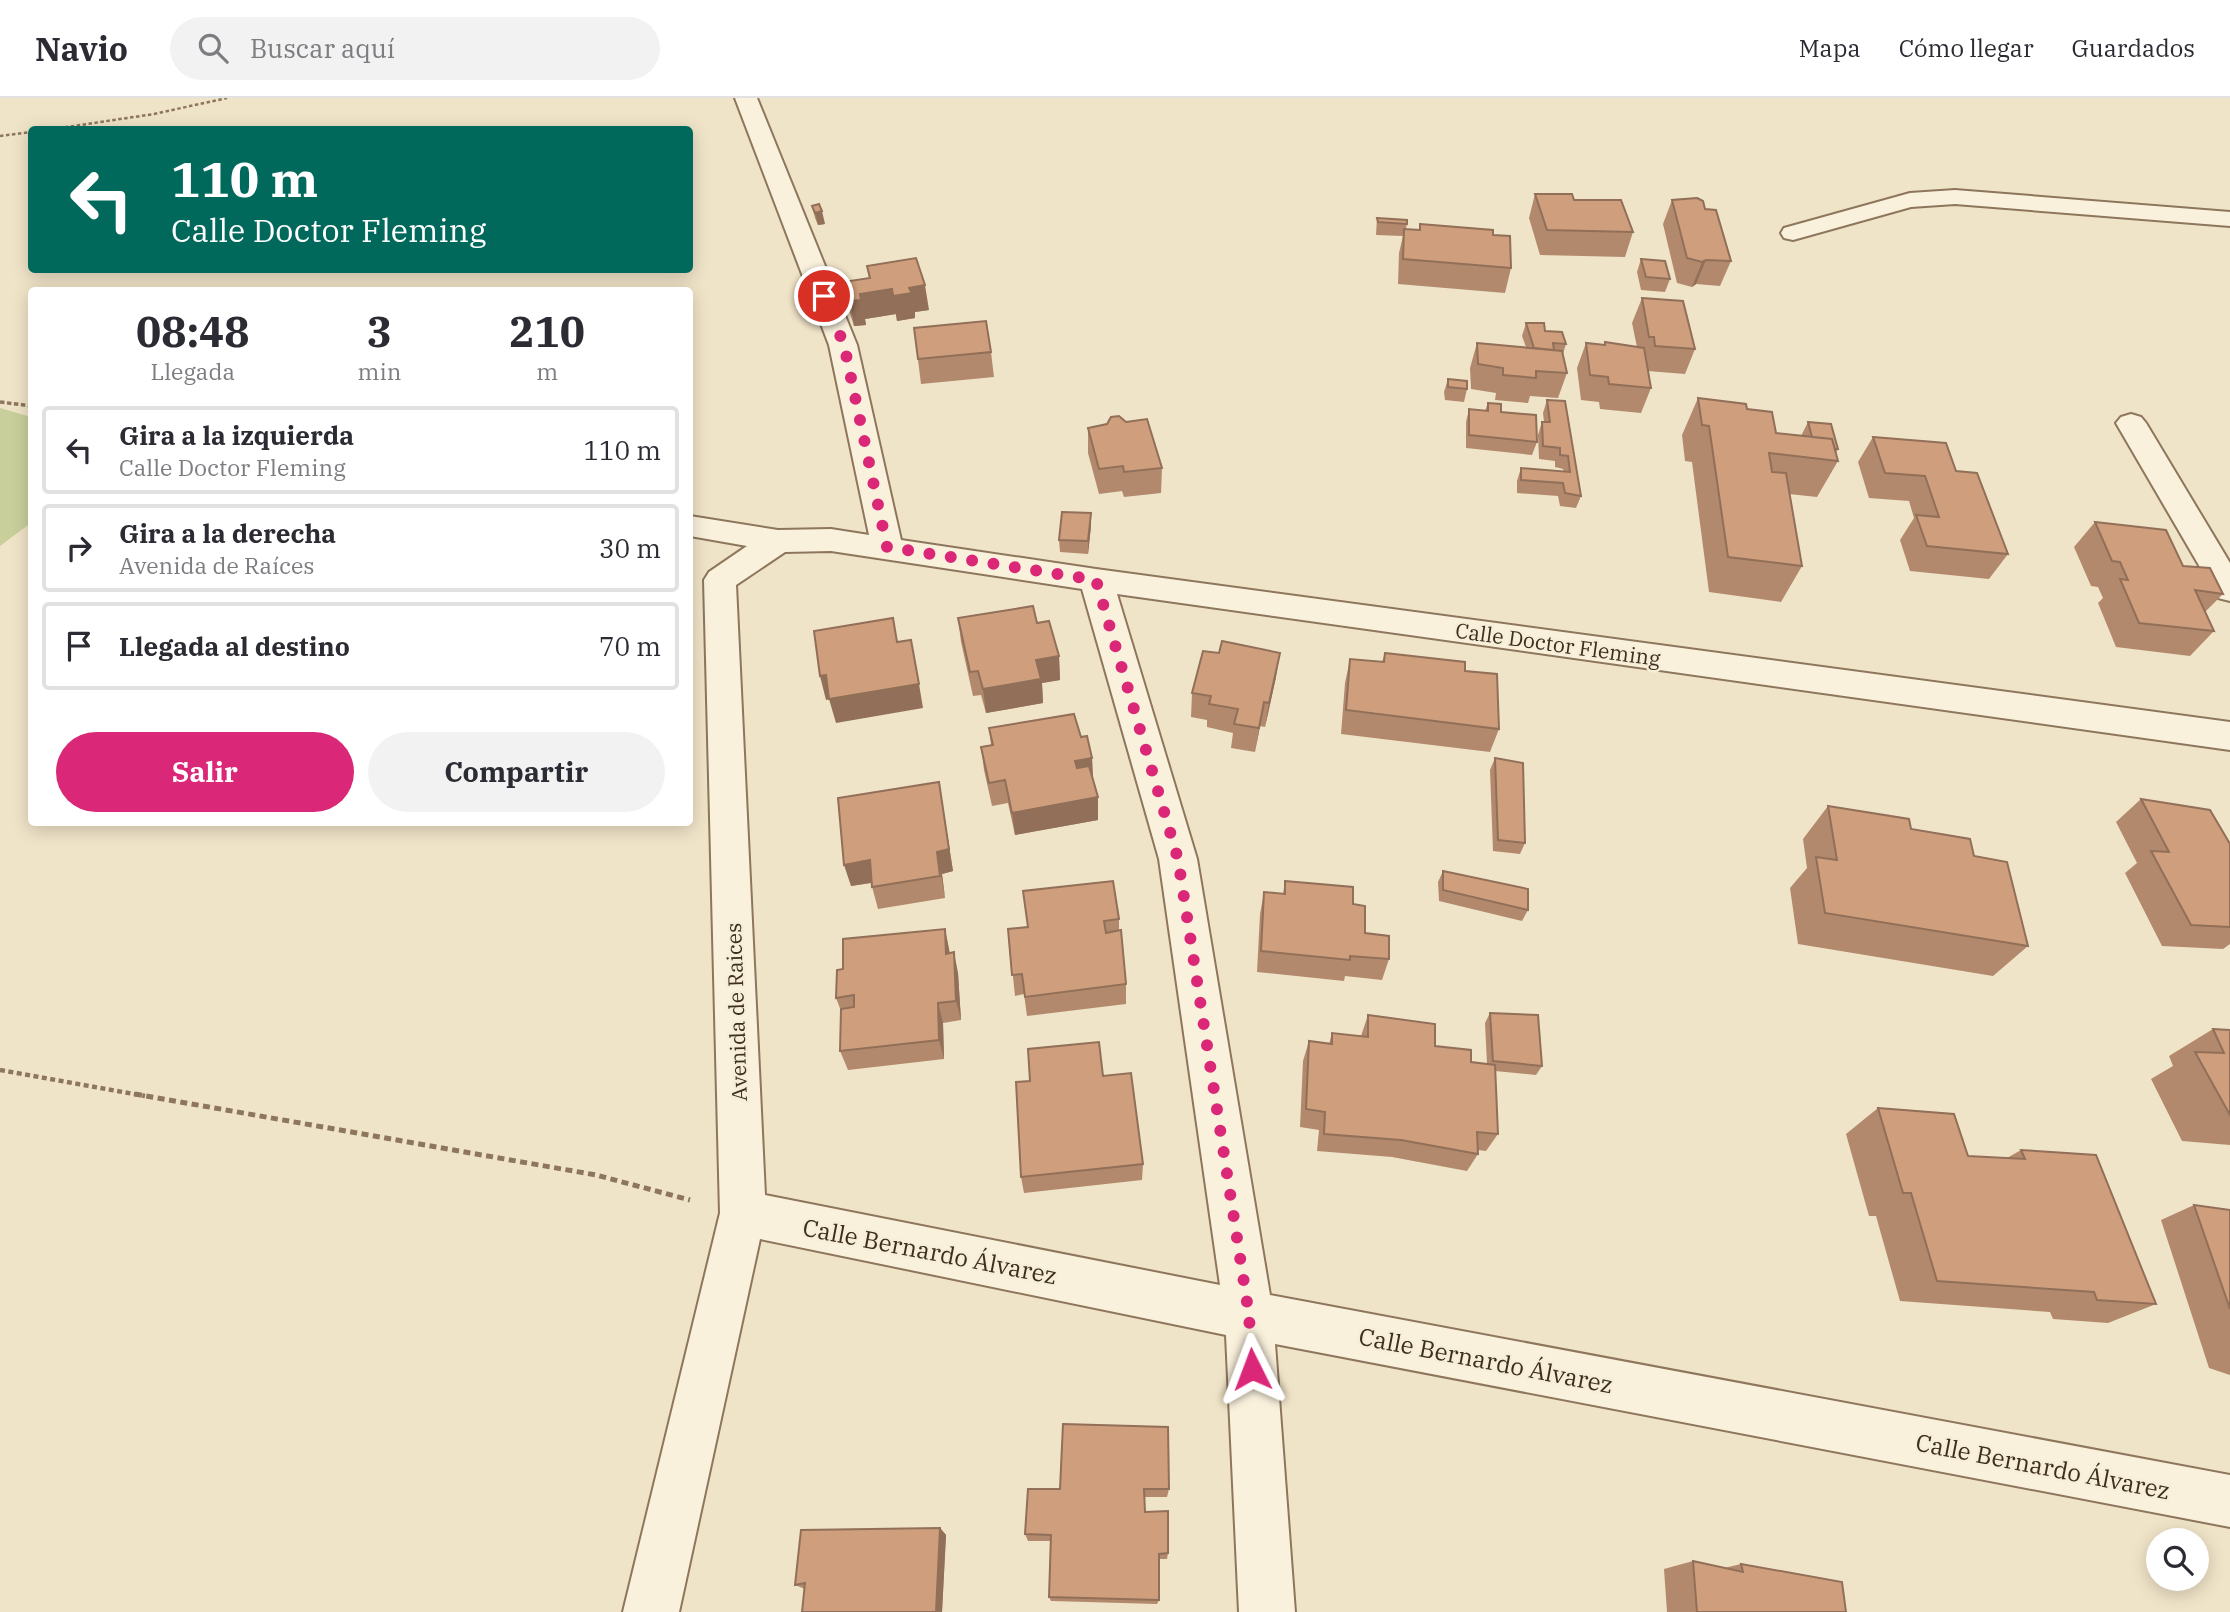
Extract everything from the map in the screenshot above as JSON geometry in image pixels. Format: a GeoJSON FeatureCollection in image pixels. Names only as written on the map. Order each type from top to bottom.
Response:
{"type":"FeatureCollection","features":[{"type":"Feature","properties":{"kind":"street"},"geometry":{"type":"LineString","coordinates":[[693,527],[778,541],[831,540],[887,547],[844,345],[746,98]]}},
{"type":"Feature","properties":{"kind":"street"},"geometry":{"type":"LineString","coordinates":[[1793,233],[1910,200],[1955,197],[2230,219]]}},
{"type":"Feature","properties":{"kind":"street"},"geometry":{"type":"LineString","coordinates":[[2131,423],[2230,590]]}},
{"type":"Feature","properties":{"kind":"street","name":"Avenida de Raices"},"geometry":{"type":"LineString","coordinates":[[651,1612],[743,1213],[720,580],[778,541]]}},
{"type":"Feature","properties":{"kind":"street","name":"Calle Doctor Fleming"},"geometry":{"type":"LineString","coordinates":[[887,547],[1096,580],[2230,736]]}},
{"type":"Feature","properties":{"kind":"street"},"geometry":{"type":"LineString","coordinates":[[1096,580],[1178,859],[1249,1315],[1267,1612]]}},
{"type":"Feature","properties":{"kind":"street","name":"Calle Bernardo Álvarez"},"geometry":{"type":"LineString","coordinates":[[743,1213],[1249,1315],[2230,1501]]}},
{"type":"Feature","properties":{"kind":"path"},"geometry":{"type":"LineString","coordinates":[[74,126],[154,114],[227,98]]}},
{"type":"Feature","properties":{"kind":"path"},"geometry":{"type":"LineString","coordinates":[[0,136],[28,132]]}},
{"type":"Feature","properties":{"kind":"path"},"geometry":{"type":"LineString","coordinates":[[0,402],[28,406]]}},
{"type":"Feature","properties":{"kind":"path"},"geometry":{"type":"LineString","coordinates":[[0,1070],[596,1175],[743,1213]]}},
{"type":"Feature","properties":{"kind":"green space"},"geometry":{"type":"Polygon","coordinates":[[[0,408],[28,416],[28,525],[0,546],[0,408]]]}},
{"type":"Feature","properties":{"kind":"building"},"geometry":{"type":"Polygon","coordinates":[[[1535,194],[1572,194],[1574,200],[1621,200],[1633,232],[1547,230],[1535,194]]]}},
{"type":"Feature","properties":{"kind":"building"},"geometry":{"type":"Polygon","coordinates":[[[1697,198],[1703,201],[1705,209],[1716,210],[1731,261],[1702,262],[1687,258],[1672,200],[1697,198]]]}},
{"type":"Feature","properties":{"kind":"building"},"geometry":{"type":"Polygon","coordinates":[[[819,204],[822,211],[815,213],[812,206],[819,204]]]}},
{"type":"Feature","properties":{"kind":"building"},"geometry":{"type":"Polygon","coordinates":[[[1377,218],[1407,220],[1407,224],[1378,222],[1377,218]]]}},
{"type":"Feature","properties":{"kind":"building"},"geometry":{"type":"Polygon","coordinates":[[[1420,224],[1493,230],[1493,235],[1510,236],[1511,268],[1403,259],[1404,229],[1420,230],[1420,224]]]}},
{"type":"Feature","properties":{"kind":"building"},"geometry":{"type":"Polygon","coordinates":[[[916,258],[925,285],[909,288],[912,293],[893,296],[892,289],[860,294],[861,300],[850,301],[843,282],[870,278],[867,266],[916,258]]]}},
{"type":"Feature","properties":{"kind":"building"},"geometry":{"type":"Polygon","coordinates":[[[1641,259],[1665,261],[1670,279],[1646,277],[1641,259]]]}},
{"type":"Feature","properties":{"kind":"building"},"geometry":{"type":"Polygon","coordinates":[[[1642,298],[1683,301],[1695,349],[1655,346],[1654,337],[1649,337],[1642,298]]]}},
{"type":"Feature","properties":{"kind":"building"},"geometry":{"type":"Polygon","coordinates":[[[986,321],[991,352],[918,359],[914,328],[986,321]]]}},
{"type":"Feature","properties":{"kind":"building"},"geometry":{"type":"Polygon","coordinates":[[[1526,323],[1544,323],[1545,331],[1562,332],[1566,344],[1553,343],[1554,350],[1534,348],[1526,323]]]}},
{"type":"Feature","properties":{"kind":"building"},"geometry":{"type":"Polygon","coordinates":[[[1605,342],[1644,348],[1651,388],[1609,384],[1608,377],[1590,375],[1586,343],[1605,345],[1605,342]]]}},
{"type":"Feature","properties":{"kind":"building"},"geometry":{"type":"Polygon","coordinates":[[[1477,343],[1562,351],[1567,373],[1536,371],[1536,378],[1503,375],[1503,368],[1478,364],[1477,343]]]}},
{"type":"Feature","properties":{"kind":"building"},"geometry":{"type":"Polygon","coordinates":[[[1448,379],[1467,381],[1467,389],[1448,387],[1448,379]]]}},
{"type":"Feature","properties":{"kind":"building"},"geometry":{"type":"Polygon","coordinates":[[[1698,398],[1746,404],[1747,409],[1772,412],[1776,433],[1832,439],[1838,461],[1769,453],[1772,472],[1786,473],[1802,566],[1728,557],[1709,426],[1702,425],[1698,398]]]}},
{"type":"Feature","properties":{"kind":"building"},"geometry":{"type":"Polygon","coordinates":[[[1547,400],[1565,401],[1581,496],[1565,493],[1563,483],[1521,480],[1521,468],[1570,472],[1568,456],[1560,455],[1560,448],[1543,446],[1542,422],[1550,422],[1547,400]]]}},
{"type":"Feature","properties":{"kind":"building"},"geometry":{"type":"Polygon","coordinates":[[[1488,403],[1501,404],[1501,412],[1536,415],[1537,442],[1469,435],[1469,409],[1488,411],[1488,403]]]}},
{"type":"Feature","properties":{"kind":"building"},"geometry":{"type":"Polygon","coordinates":[[[1119,416],[1126,422],[1147,419],[1162,468],[1124,472],[1123,466],[1099,469],[1088,428],[1107,424],[1111,417],[1119,416]]]}},
{"type":"Feature","properties":{"kind":"building"},"geometry":{"type":"Polygon","coordinates":[[[1808,422],[1831,424],[1838,449],[1835,449],[1832,439],[1812,437],[1808,422]]]}},
{"type":"Feature","properties":{"kind":"building"},"geometry":{"type":"Polygon","coordinates":[[[1873,437],[1946,443],[1956,471],[1977,473],[2008,554],[1927,546],[1916,515],[1939,517],[1925,476],[1885,473],[1873,437]]]}},
{"type":"Feature","properties":{"kind":"building"},"geometry":{"type":"Polygon","coordinates":[[[1062,512],[1091,513],[1088,541],[1059,540],[1062,512]]]}},
{"type":"Feature","properties":{"kind":"building"},"geometry":{"type":"Polygon","coordinates":[[[2095,522],[2166,530],[2183,566],[2210,568],[2223,594],[2195,590],[2214,631],[2139,623],[2120,579],[2128,580],[2120,562],[2112,561],[2095,522]]]}},
{"type":"Feature","properties":{"kind":"building"},"geometry":{"type":"Polygon","coordinates":[[[1033,606],[1037,623],[1049,621],[1059,656],[1036,660],[1041,679],[983,689],[978,671],[970,672],[958,618],[1033,606]]]}},
{"type":"Feature","properties":{"kind":"building"},"geometry":{"type":"Polygon","coordinates":[[[893,618],[897,642],[911,640],[919,684],[829,699],[826,675],[820,676],[814,631],[893,618]]]}},
{"type":"Feature","properties":{"kind":"building"},"geometry":{"type":"Polygon","coordinates":[[[1222,641],[1280,653],[1269,703],[1264,702],[1259,728],[1234,724],[1238,709],[1209,704],[1211,696],[1192,693],[1203,651],[1219,653],[1222,641]]]}},
{"type":"Feature","properties":{"kind":"building"},"geometry":{"type":"Polygon","coordinates":[[[1385,653],[1465,662],[1465,671],[1497,674],[1499,729],[1346,710],[1350,659],[1384,662],[1385,653]]]}},
{"type":"Feature","properties":{"kind":"building"},"geometry":{"type":"Polygon","coordinates":[[[1074,714],[1081,737],[1087,736],[1092,758],[1075,761],[1077,768],[1089,766],[1098,797],[1012,813],[1005,780],[989,783],[981,747],[993,745],[989,728],[1074,714]]]}},
{"type":"Feature","properties":{"kind":"building"},"geometry":{"type":"Polygon","coordinates":[[[1495,758],[1523,763],[1525,843],[1498,840],[1495,758]]]}},
{"type":"Feature","properties":{"kind":"building"},"geometry":{"type":"Polygon","coordinates":[[[939,782],[949,849],[937,852],[940,876],[872,887],[870,860],[844,865],[838,798],[939,782]]]}},
{"type":"Feature","properties":{"kind":"building"},"geometry":{"type":"Polygon","coordinates":[[[2141,799],[2210,810],[2230,844],[2230,927],[2191,925],[2151,851],[2169,852],[2141,799]]]}},
{"type":"Feature","properties":{"kind":"building"},"geometry":{"type":"Polygon","coordinates":[[[1828,806],[1909,819],[1911,829],[1970,839],[1974,856],[2007,862],[2028,946],[1825,913],[1816,857],[1837,860],[1828,806]]]}},
{"type":"Feature","properties":{"kind":"building"},"geometry":{"type":"Polygon","coordinates":[[[1443,871],[1528,889],[1528,910],[1443,890],[1443,871]]]}},
{"type":"Feature","properties":{"kind":"building"},"geometry":{"type":"Polygon","coordinates":[[[1113,881],[1119,919],[1104,921],[1106,933],[1121,930],[1126,984],[1025,997],[1022,974],[1012,975],[1008,929],[1028,927],[1023,891],[1113,881]]]}},
{"type":"Feature","properties":{"kind":"building"},"geometry":{"type":"Polygon","coordinates":[[[1285,881],[1353,887],[1353,904],[1365,906],[1365,933],[1389,936],[1389,959],[1350,956],[1350,960],[1261,951],[1264,892],[1285,894],[1285,881]]]}},
{"type":"Feature","properties":{"kind":"building"},"geometry":{"type":"Polygon","coordinates":[[[945,929],[946,954],[954,952],[956,1001],[938,1003],[939,1040],[840,1051],[841,1009],[854,1007],[854,995],[836,998],[837,970],[843,969],[843,939],[945,929]]]}},
{"type":"Feature","properties":{"kind":"building"},"geometry":{"type":"Polygon","coordinates":[[[1490,1013],[1538,1015],[1542,1066],[1493,1061],[1490,1013]]]}},
{"type":"Feature","properties":{"kind":"building"},"geometry":{"type":"Polygon","coordinates":[[[1368,1015],[1435,1024],[1435,1046],[1471,1050],[1471,1062],[1495,1065],[1498,1134],[1477,1132],[1478,1154],[1401,1140],[1324,1134],[1325,1112],[1306,1109],[1309,1041],[1332,1044],[1332,1033],[1368,1037],[1368,1015]]]}},
{"type":"Feature","properties":{"kind":"building"},"geometry":{"type":"Polygon","coordinates":[[[2213,1029],[2230,1030],[2230,1115],[2195,1052],[2224,1053],[2213,1029]]]}},
{"type":"Feature","properties":{"kind":"building"},"geometry":{"type":"Polygon","coordinates":[[[1099,1042],[1103,1076],[1131,1073],[1143,1164],[1021,1177],[1016,1082],[1030,1081],[1028,1049],[1099,1042]]]}},
{"type":"Feature","properties":{"kind":"building"},"geometry":{"type":"Polygon","coordinates":[[[1878,1108],[1954,1114],[1968,1156],[2025,1159],[2021,1150],[2096,1155],[2156,1304],[2097,1300],[2094,1292],[1937,1281],[1911,1193],[1903,1193],[1878,1108]]]}},
{"type":"Feature","properties":{"kind":"building"},"geometry":{"type":"Polygon","coordinates":[[[2194,1205],[2230,1210],[2230,1309],[2194,1205]]]}},
{"type":"Feature","properties":{"kind":"building"},"geometry":{"type":"Polygon","coordinates":[[[1063,1424],[1168,1427],[1169,1489],[1144,1489],[1145,1512],[1168,1511],[1168,1553],[1159,1554],[1159,1600],[1049,1597],[1051,1535],[1025,1534],[1028,1489],[1060,1489],[1063,1424]]]}},
{"type":"Feature","properties":{"kind":"building"},"geometry":{"type":"Polygon","coordinates":[[[940,1528],[936,1612],[802,1612],[805,1583],[795,1585],[801,1530],[940,1528]]]}},
{"type":"Feature","properties":{"kind":"building"},"geometry":{"type":"Polygon","coordinates":[[[1693,1561],[1743,1572],[1741,1564],[1842,1582],[1846,1612],[1697,1612],[1693,1561]]]}},
{"type":"Feature","properties":{"kind":"route"},"geometry":{"type":"LineString","coordinates":[[824,296],[844,345],[887,547],[1096,580],[1178,859],[1249,1315],[1252,1369]]}}]}
